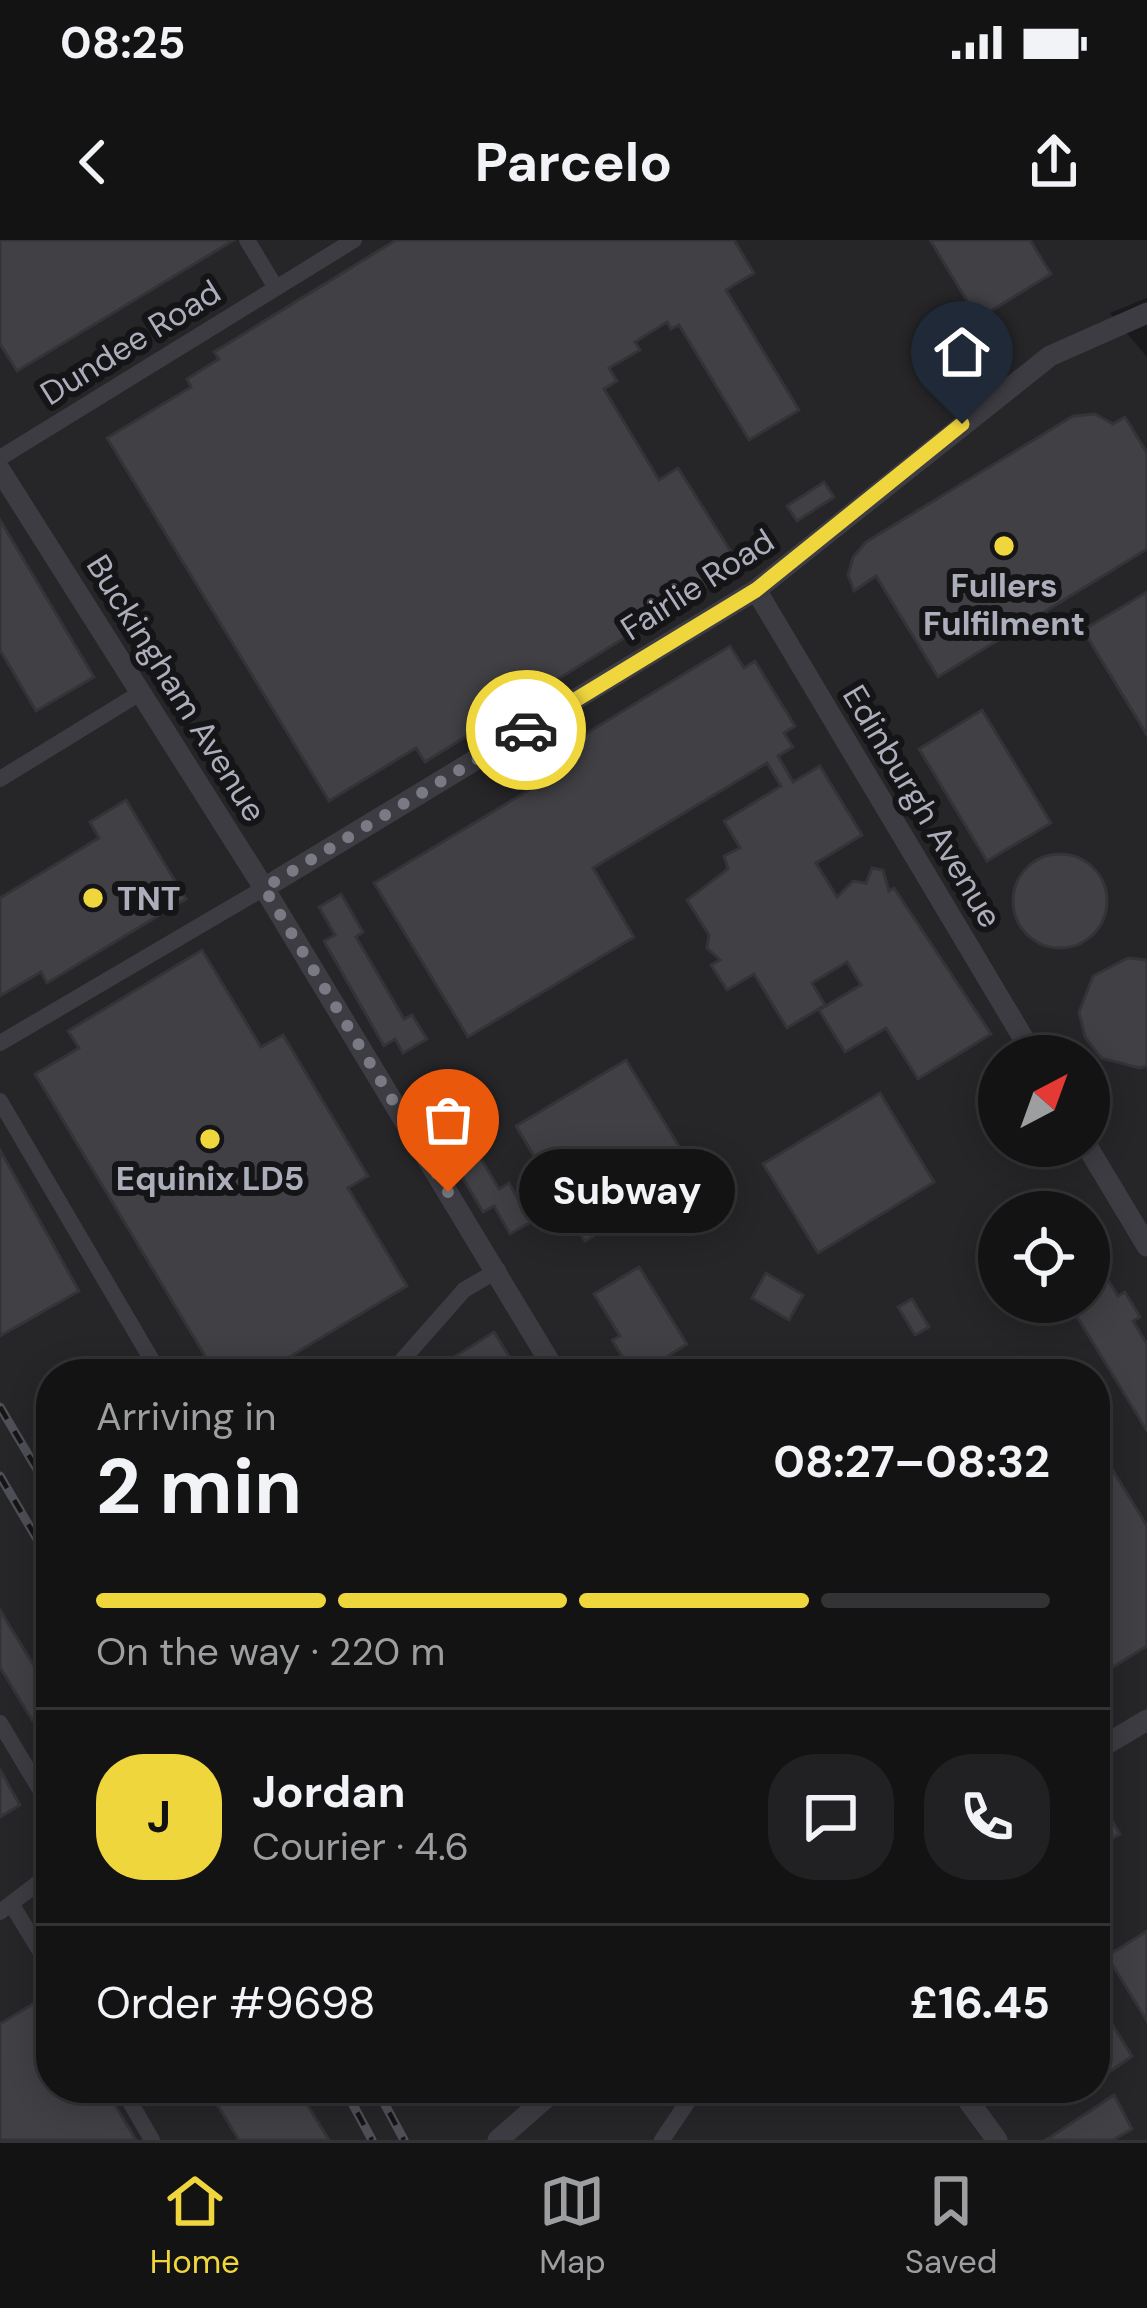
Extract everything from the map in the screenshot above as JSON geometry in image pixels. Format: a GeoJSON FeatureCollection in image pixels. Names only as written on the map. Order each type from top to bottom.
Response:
{"type":"FeatureCollection","features":[{"type":"Feature","properties":{"kind":"street"},"geometry":{"type":"LineString","coordinates":[[247,240],[276,288]]}},
{"type":"Feature","properties":{"kind":"street","name":"Dundee Road"},"geometry":{"type":"LineString","coordinates":[[0,458],[354,240]]}},
{"type":"Feature","properties":{"kind":"street","name":"Fairlie Road"},"geometry":{"type":"LineString","coordinates":[[264,888],[756,590],[1050,356],[1147,313]]}},
{"type":"Feature","properties":{"kind":"street","name":"Buckingham Avenue"},"geometry":{"type":"LineString","coordinates":[[0,471],[264,888],[548,1359]]}},
{"type":"Feature","properties":{"kind":"street","name":"Edinburgh Avenue"},"geometry":{"type":"LineString","coordinates":[[756,590],[1021,1035]]}},
{"type":"Feature","properties":{"kind":"street"},"geometry":{"type":"LineString","coordinates":[[0,779],[140,693]]}},
{"type":"Feature","properties":{"kind":"street"},"geometry":{"type":"LineString","coordinates":[[0,1043],[264,888]]}},
{"type":"Feature","properties":{"kind":"street"},"geometry":{"type":"LineString","coordinates":[[0,1101],[151,1359]]}},
{"type":"Feature","properties":{"kind":"street"},"geometry":{"type":"LineString","coordinates":[[1100,1167],[1147,1246]]}},
{"type":"Feature","properties":{"kind":"street"},"geometry":{"type":"LineString","coordinates":[[403,1359],[464,1290],[498,1270]]}},
{"type":"Feature","properties":{"kind":"street"},"geometry":{"type":"LineString","coordinates":[[1110,1742],[1147,1720]]}},
{"type":"Feature","properties":{"kind":"street"},"geometry":{"type":"LineString","coordinates":[[0,1723],[36,1783]]}},
{"type":"Feature","properties":{"kind":"street"},"geometry":{"type":"LineString","coordinates":[[36,1885],[6,1908],[36,1949]]}},
{"type":"Feature","properties":{"kind":"street"},"geometry":{"type":"LineString","coordinates":[[131,2103],[152,2140]]}},
{"type":"Feature","properties":{"kind":"street"},"geometry":{"type":"LineString","coordinates":[[497,2140],[540,2103]]}},
{"type":"Feature","properties":{"kind":"street"},"geometry":{"type":"LineString","coordinates":[[662,2140],[687,2103]]}},
{"type":"Feature","properties":{"kind":"street"},"geometry":{"type":"LineString","coordinates":[[970,2103],[998,2140]]}},
{"type":"Feature","properties":{"kind":"shaded area"},"geometry":{"type":"Polygon","coordinates":[[[0,240],[1147,240],[1147,298],[1110,313],[1147,357],[1147,2140],[0,2140],[0,240]]]}},
{"type":"Feature","properties":{"kind":"building"},"geometry":{"type":"Polygon","coordinates":[[[0,240],[234,240],[17,371],[0,344],[0,240]]]}},
{"type":"Feature","properties":{"kind":"building"},"geometry":{"type":"Polygon","coordinates":[[[396,240],[734,240],[754,273],[726,290],[799,410],[749,440],[679,325],[671,329],[667,322],[635,342],[640,350],[609,368],[617,381],[604,389],[659,480],[678,468],[740,566],[425,762],[416,748],[329,801],[107,438],[191,387],[187,379],[219,359],[214,352],[396,240]]]}},
{"type":"Feature","properties":{"kind":"building"},"geometry":{"type":"Polygon","coordinates":[[[930,240],[1030,240],[1051,274],[978,319],[930,240]]]}},
{"type":"Feature","properties":{"kind":"building","name":"Fullers Fulfilment"},"geometry":{"type":"Polygon","coordinates":[[[1095,414],[1113,424],[1125,417],[1147,453],[1147,549],[938,677],[876,576],[854,591],[848,575],[853,557],[866,542],[1073,416],[1095,414]]]}},
{"type":"Feature","properties":{"kind":"building"},"geometry":{"type":"Polygon","coordinates":[[[824,482],[834,497],[797,521],[787,506],[824,482]]]}},
{"type":"Feature","properties":{"kind":"building"},"geometry":{"type":"Polygon","coordinates":[[[0,520],[94,677],[36,711],[0,650],[0,520]]]}},
{"type":"Feature","properties":{"kind":"building"},"geometry":{"type":"Polygon","coordinates":[[[1147,592],[1147,735],[1083,630],[1147,592]]]}},
{"type":"Feature","properties":{"kind":"building"},"geometry":{"type":"Polygon","coordinates":[[[730,646],[744,668],[755,661],[795,726],[784,733],[793,747],[778,756],[793,782],[820,766],[862,835],[816,863],[837,897],[853,881],[866,883],[872,868],[883,870],[889,891],[894,888],[991,1034],[978,1035],[978,1042],[918,1079],[886,1028],[845,1052],[819,1010],[861,985],[847,962],[812,983],[825,1005],[787,1028],[754,974],[727,990],[711,965],[720,960],[707,948],[709,935],[687,900],[728,869],[724,856],[740,848],[724,821],[781,786],[767,763],[593,868],[634,937],[468,1037],[374,883],[549,778],[539,762],[730,646]]]}},
{"type":"Feature","properties":{"kind":"building"},"geometry":{"type":"Polygon","coordinates":[[[982,710],[1051,823],[987,861],[919,749],[982,710]]]}},
{"type":"Feature","properties":{"kind":"building","name":"TNT"},"geometry":{"type":"Polygon","coordinates":[[[126,800],[186,899],[47,983],[41,972],[0,996],[0,898],[99,838],[90,822],[126,800]]]}},
{"type":"Feature","properties":{"kind":"building"},"geometry":{"type":"Polygon","coordinates":[[[1060,854],[1078,857],[1093,868],[1104,883],[1104,919],[1093,934],[1078,945],[1060,948],[1042,945],[1027,934],[1016,919],[1013,901],[1016,883],[1027,868],[1042,857],[1060,854]]]}},
{"type":"Feature","properties":{"kind":"building"},"geometry":{"type":"Polygon","coordinates":[[[341,894],[363,932],[356,937],[404,1019],[412,1015],[427,1039],[403,1053],[395,1039],[384,1046],[324,941],[335,935],[319,907],[341,894]]]}},
{"type":"Feature","properties":{"kind":"building","name":"Equinix LD5"},"geometry":{"type":"Polygon","coordinates":[[[202,950],[261,1047],[283,1035],[368,1176],[348,1188],[407,1286],[286,1359],[207,1359],[35,1074],[79,1048],[68,1031],[202,950]]]}},
{"type":"Feature","properties":{"kind":"building"},"geometry":{"type":"Polygon","coordinates":[[[1128,958],[1147,960],[1147,1066],[1110,1060],[1110,1035],[1085,1035],[1079,1012],[1093,976],[1128,958]]]}},
{"type":"Feature","properties":{"kind":"building"},"geometry":{"type":"Polygon","coordinates":[[[626,1060],[696,1174],[585,1241],[516,1126],[626,1060]]]}},
{"type":"Feature","properties":{"kind":"building"},"geometry":{"type":"Polygon","coordinates":[[[444,1075],[459,1101],[450,1107],[499,1189],[509,1183],[531,1222],[510,1234],[494,1206],[483,1212],[422,1109],[432,1103],[423,1088],[444,1075]]]}},
{"type":"Feature","properties":{"kind":"building"},"geometry":{"type":"Polygon","coordinates":[[[880,1093],[934,1182],[818,1253],[763,1164],[880,1093]]]}},
{"type":"Feature","properties":{"kind":"building"},"geometry":{"type":"Polygon","coordinates":[[[0,1150],[79,1291],[0,1336],[0,1150]]]}},
{"type":"Feature","properties":{"kind":"building"},"geometry":{"type":"Polygon","coordinates":[[[639,1267],[687,1344],[670,1359],[624,1359],[612,1340],[620,1336],[594,1294],[639,1267]]]}},
{"type":"Feature","properties":{"kind":"building"},"geometry":{"type":"Polygon","coordinates":[[[766,1273],[803,1295],[789,1320],[752,1298],[766,1273]]]}},
{"type":"Feature","properties":{"kind":"building"},"geometry":{"type":"Polygon","coordinates":[[[1110,1283],[1118,1296],[1125,1292],[1140,1317],[1133,1321],[1147,1344],[1147,1431],[1110,1371],[1110,1359],[1103,1359],[1081,1323],[1110,1323],[1110,1283]]]}},
{"type":"Feature","properties":{"kind":"building"},"geometry":{"type":"Polygon","coordinates":[[[912,1299],[929,1327],[915,1335],[898,1307],[912,1299]]]}},
{"type":"Feature","properties":{"kind":"building"},"geometry":{"type":"Polygon","coordinates":[[[494,1332],[511,1359],[451,1359],[494,1332]]]}},
{"type":"Feature","properties":{"kind":"building"},"geometry":{"type":"Polygon","coordinates":[[[1110,1466],[1147,1526],[1147,1646],[1110,1669],[1110,1466]]]}},
{"type":"Feature","properties":{"kind":"building"},"geometry":{"type":"Polygon","coordinates":[[[0,1610],[36,1669],[36,1717],[32,1720],[0,1667],[0,1610]]]}},
{"type":"Feature","properties":{"kind":"building"},"geometry":{"type":"Polygon","coordinates":[[[0,1770],[20,1805],[0,1817],[0,1770]]]}},
{"type":"Feature","properties":{"kind":"building"},"geometry":{"type":"Polygon","coordinates":[[[1110,1817],[1120,1834],[1110,1840],[1110,1817]]]}},
{"type":"Feature","properties":{"kind":"building"},"geometry":{"type":"Polygon","coordinates":[[[1147,1931],[1147,2021],[1110,1961],[1110,1954],[1147,1931]]]}},
{"type":"Feature","properties":{"kind":"building"},"geometry":{"type":"Polygon","coordinates":[[[36,2002],[36,2103],[114,2103],[136,2140],[0,2140],[0,2024],[36,2002]]]}},
{"type":"Feature","properties":{"kind":"building"},"geometry":{"type":"Polygon","coordinates":[[[1110,2021],[1132,2056],[1110,2072],[1110,2021]]]}},
{"type":"Feature","properties":{"kind":"building"},"geometry":{"type":"Polygon","coordinates":[[[1114,2095],[1132,2129],[1113,2140],[1046,2140],[1102,2103],[1110,2103],[1114,2095]]]}},
{"type":"Feature","properties":{"kind":"building"},"geometry":{"type":"Polygon","coordinates":[[[216,2103],[306,2103],[329,2140],[239,2140],[216,2103]]]}},
{"type":"Feature","properties":{"kind":"railway"},"geometry":{"type":"LineString","coordinates":[[0,1407],[36,1468]]}},
{"type":"Feature","properties":{"kind":"railway"},"geometry":{"type":"LineString","coordinates":[[0,1476],[36,1537]]}},
{"type":"Feature","properties":{"kind":"railway"},"geometry":{"type":"LineString","coordinates":[[352,2103],[372,2140]]}},
{"type":"Feature","properties":{"kind":"railway"},"geometry":{"type":"LineString","coordinates":[[384,2103],[404,2140]]}},
{"type":"Feature","properties":{"kind":"way so far"},"geometry":{"type":"LineString","coordinates":[[448,1192],[264,888],[526,730]]}},
{"type":"Feature","properties":{"kind":"place","name":"Fullers Fulfilment"},"geometry":{"type":"Point","coordinates":[1004,546]}},
{"type":"Feature","properties":{"kind":"place","name":"TNT"},"geometry":{"type":"Point","coordinates":[93,898]}},
{"type":"Feature","properties":{"kind":"place","name":"Equinix LD5"},"geometry":{"type":"Point","coordinates":[210,1139]}},
{"type":"Feature","properties":{"kind":"place","name":"Subway"},"geometry":{"type":"Point","coordinates":[448,1192]}},
{"type":"Feature","properties":{"kind":"route"},"geometry":{"type":"LineString","coordinates":[[526,730],[756,590],[962,424]]}}]}
